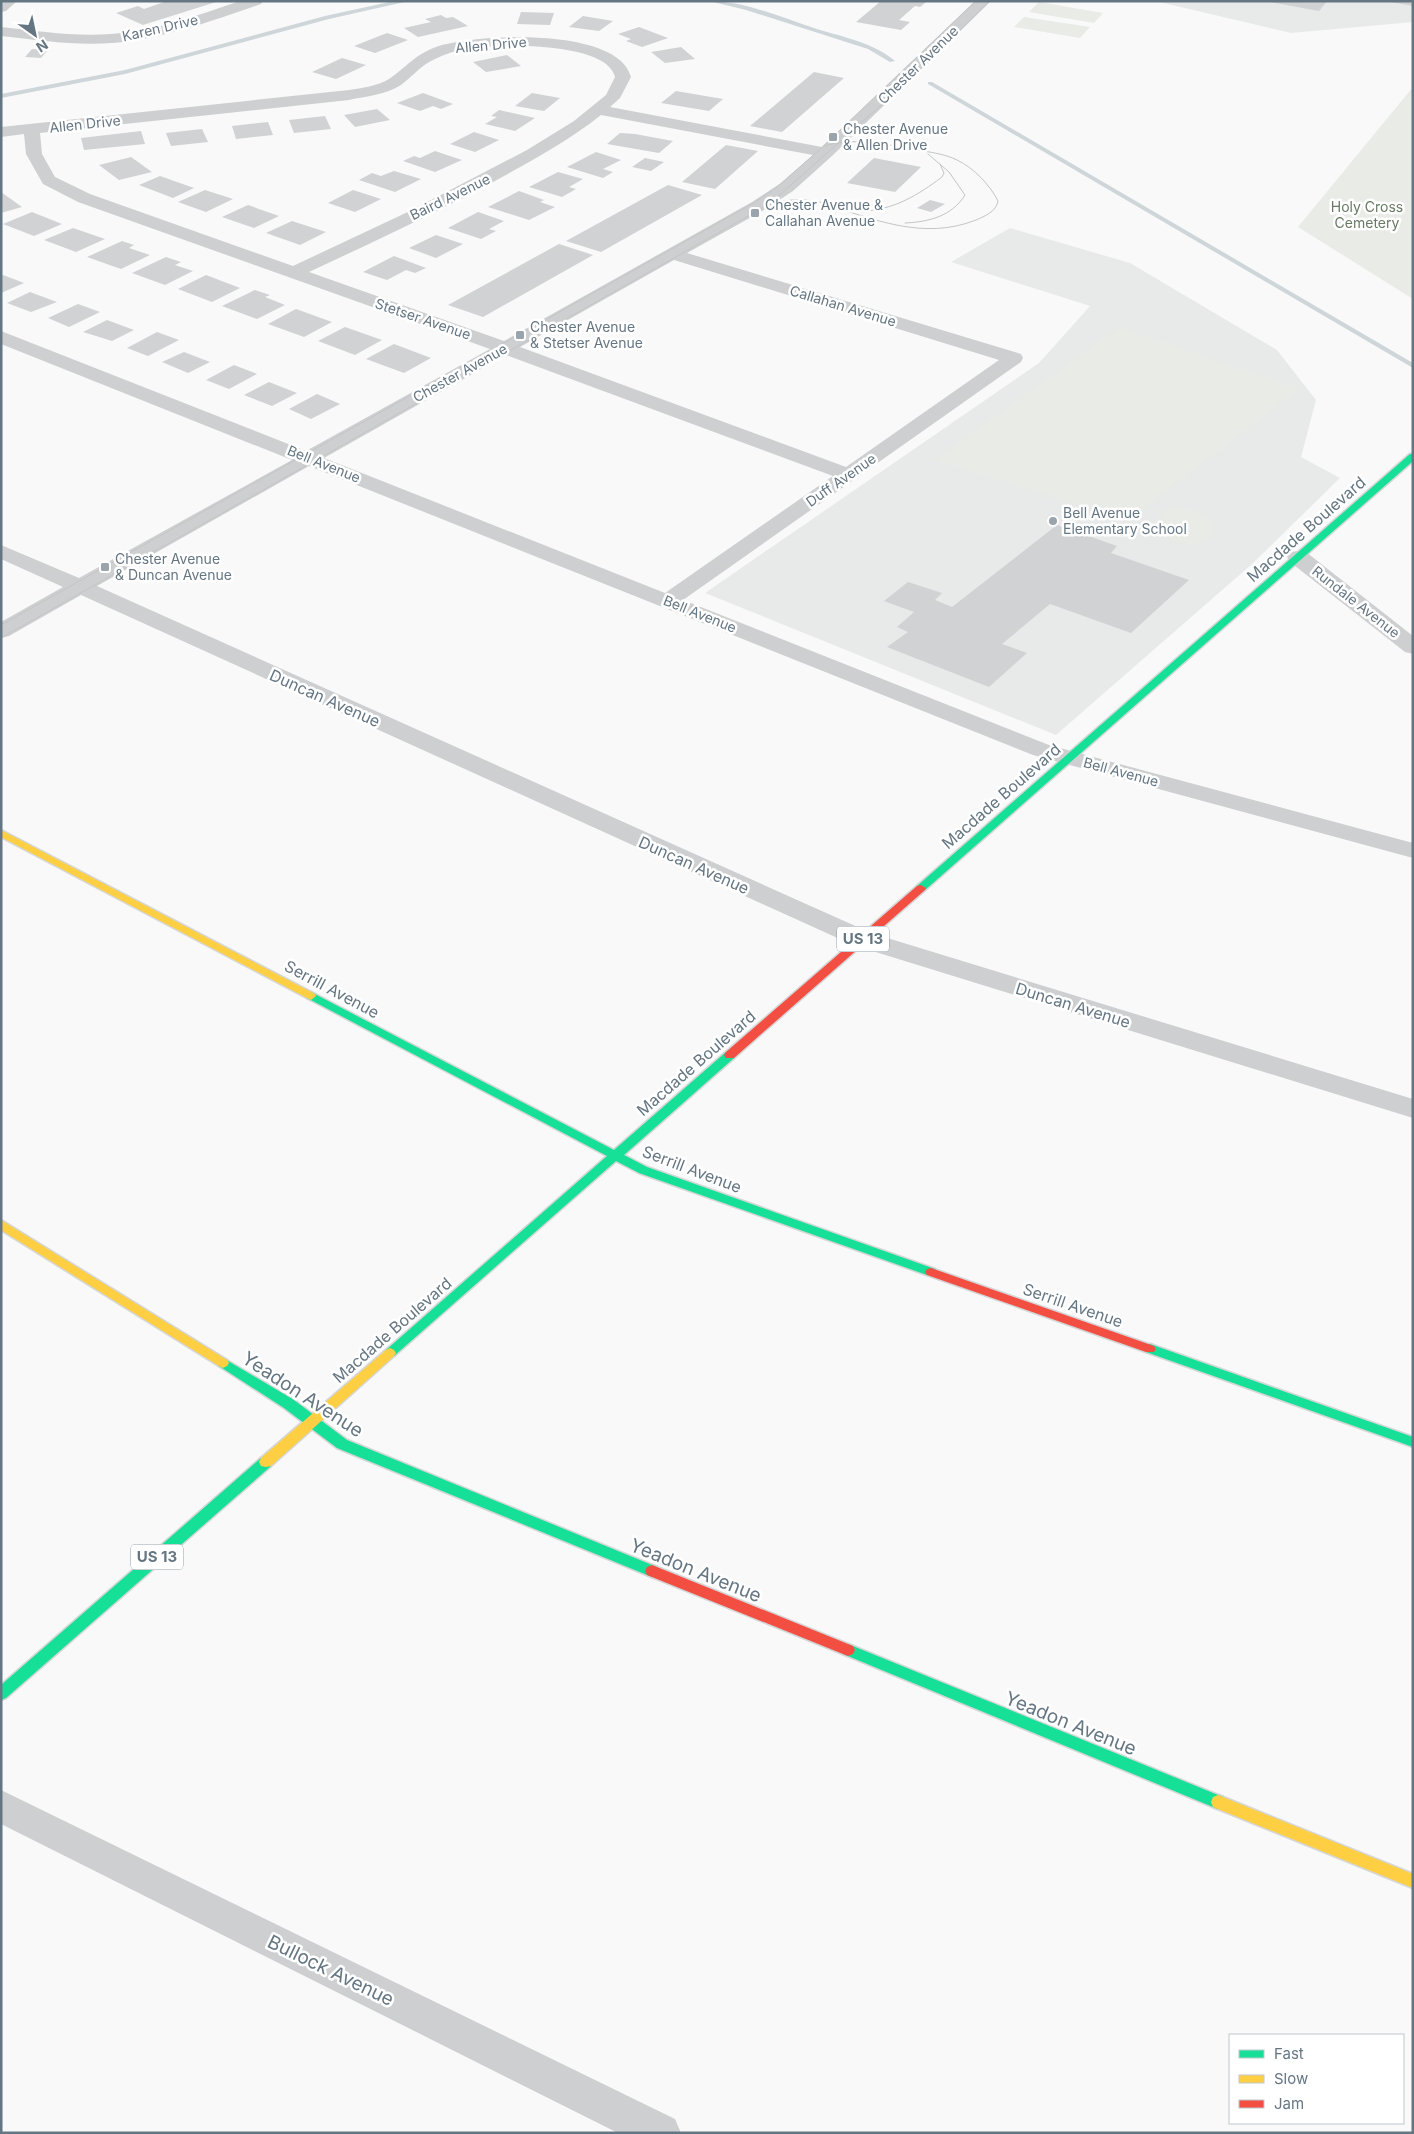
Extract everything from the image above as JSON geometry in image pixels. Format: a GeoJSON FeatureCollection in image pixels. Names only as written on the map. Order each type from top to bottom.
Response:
{"type":"FeatureCollection","features":[{"type":"Feature","properties":{"kind":"street"},"geometry":{"type":"LineString","coordinates":[[1,8],[10,1]]}},
{"type":"Feature","properties":{"kind":"street","name":"Karen Drive"},"geometry":{"type":"LineString","coordinates":[[1,31],[44,36],[106,39],[128,37],[165,30],[256,1]]}},
{"type":"Feature","properties":{"kind":"street","name":"Chester Avenue"},"geometry":{"type":"LineString","coordinates":[[1,632],[765,201],[788,186],[826,152],[984,1]]}},
{"type":"Feature","properties":{"kind":"street","name":"Allen Drive"},"geometry":{"type":"LineString","coordinates":[[1,132],[349,95],[391,84],[419,61],[443,50],[460,46],[506,41],[561,43],[602,55],[612,62],[620,68],[623,77],[621,86],[601,110]]}},
{"type":"Feature","properties":{"kind":"street"},"geometry":{"type":"LineString","coordinates":[[601,110],[826,152]]}},
{"type":"Feature","properties":{"kind":"street","name":"Baird Avenue"},"geometry":{"type":"LineString","coordinates":[[292,273],[513,166],[576,128],[601,110]]}},
{"type":"Feature","properties":{"kind":"street","name":"Stetser Avenue"},"geometry":{"type":"LineString","coordinates":[[31,129],[34,154],[49,180],[84,198],[505,348],[849,475]]}},
{"type":"Feature","properties":{"kind":"street","name":"Callahan Avenue"},"geometry":{"type":"LineString","coordinates":[[672,254],[1014,358]]}},
{"type":"Feature","properties":{"kind":"street","name":"Bell Avenue"},"geometry":{"type":"LineString","coordinates":[[1,337],[1041,750],[1413,851]]}},
{"type":"Feature","properties":{"kind":"street","name":"Duff Avenue"},"geometry":{"type":"LineString","coordinates":[[668,601],[1014,358]]}},
{"type":"Feature","properties":{"kind":"street","name":"Macdade Boulevard"},"geometry":{"type":"LineString","coordinates":[[1,1694],[1413,456]]}},
{"type":"Feature","properties":{"kind":"street","name":"Duncan Avenue"},"geometry":{"type":"LineString","coordinates":[[1,551],[862,940],[1413,1110]]}},
{"type":"Feature","properties":{"kind":"street","name":"Rundale Avenue"},"geometry":{"type":"LineString","coordinates":[[1298,557],[1413,647]]}},
{"type":"Feature","properties":{"kind":"street","name":"Serrill Avenue"},"geometry":{"type":"LineString","coordinates":[[1,833],[615,1156],[655,1175],[1413,1442]]}},
{"type":"Feature","properties":{"kind":"street","name":"Yeadon Avenue"},"geometry":{"type":"LineString","coordinates":[[1,1224],[289,1404],[342,1444],[1413,1882]]}},
{"type":"Feature","properties":{"kind":"street","name":"Bullock Avenue"},"geometry":{"type":"LineString","coordinates":[[1,1806],[661,2133]]}},
{"type":"Feature","properties":{"kind":"shaded area"},"geometry":{"type":"Polygon","coordinates":[[[1155,1],[1413,1],[1413,22],[1291,33],[1155,1]]]}},
{"type":"Feature","properties":{"kind":"shaded area","name":"Bell Avenue Elementary School"},"geometry":{"type":"Polygon","coordinates":[[[1010,228],[1130,263],[1277,350],[1316,400],[1301,457],[1340,478],[1252,564],[1056,735],[705,593],[1039,363],[1090,306],[951,262],[1010,228]]]}},
{"type":"Feature","properties":{"kind":"green space"},"geometry":{"type":"Polygon","coordinates":[[[1039,2],[1103,13],[1094,23],[1029,12],[1039,2]]]}},
{"type":"Feature","properties":{"kind":"green space"},"geometry":{"type":"Polygon","coordinates":[[[1024,17],[1090,27],[1080,38],[1014,27],[1024,17]]]}},
{"type":"Feature","properties":{"kind":"green space","name":"Holy Cross Cemetery"},"geometry":{"type":"Polygon","coordinates":[[[1413,87],[1413,299],[1298,227],[1413,87]]]}},
{"type":"Feature","properties":{"kind":"green space"},"geometry":{"type":"Polygon","coordinates":[[[1119,327],[1301,388],[1127,521],[935,460],[1119,327]]]}},
{"type":"Feature","properties":{"kind":"green space"},"geometry":{"type":"Polygon","coordinates":[[[1179,506],[1194,510],[1214,523],[1212,533],[1203,543],[1187,545],[1178,543],[1158,529],[1156,522],[1165,510],[1179,506]]]}},
{"type":"Feature","properties":{"kind":"building"},"geometry":{"type":"Polygon","coordinates":[[[167,1],[216,2],[143,25],[116,13],[138,6],[144,9],[167,1]]]}},
{"type":"Feature","properties":{"kind":"building"},"geometry":{"type":"Polygon","coordinates":[[[881,1],[926,2],[920,7],[915,6],[899,20],[910,22],[901,30],[856,22],[881,1]]]}},
{"type":"Feature","properties":{"kind":"building"},"geometry":{"type":"Polygon","coordinates":[[[1265,1],[1327,1],[1319,11],[1265,1]]]}},
{"type":"Feature","properties":{"kind":"building"},"geometry":{"type":"Polygon","coordinates":[[[1413,1],[1413,6],[1391,2],[1413,1]]]}},
{"type":"Feature","properties":{"kind":"building"},"geometry":{"type":"Polygon","coordinates":[[[521,12],[554,13],[550,25],[517,24],[521,12]]]}},
{"type":"Feature","properties":{"kind":"building"},"geometry":{"type":"Polygon","coordinates":[[[441,15],[446,18],[453,17],[468,26],[418,37],[404,28],[431,22],[425,19],[441,15]]]}},
{"type":"Feature","properties":{"kind":"building"},"geometry":{"type":"Polygon","coordinates":[[[583,16],[613,21],[599,31],[569,27],[583,16]]]}},
{"type":"Feature","properties":{"kind":"building"},"geometry":{"type":"Polygon","coordinates":[[[639,27],[668,38],[642,47],[626,41],[631,39],[618,34],[639,27]]]}},
{"type":"Feature","properties":{"kind":"building"},"geometry":{"type":"Polygon","coordinates":[[[387,33],[408,40],[375,53],[354,46],[387,33]]]}},
{"type":"Feature","properties":{"kind":"building"},"geometry":{"type":"Polygon","coordinates":[[[681,47],[695,59],[665,63],[651,52],[681,47]]]}},
{"type":"Feature","properties":{"kind":"building"},"geometry":{"type":"Polygon","coordinates":[[[32,49],[48,50],[41,58],[25,57],[32,49]]]}},
{"type":"Feature","properties":{"kind":"building"},"geometry":{"type":"Polygon","coordinates":[[[507,55],[521,66],[486,72],[473,62],[507,55]]]}},
{"type":"Feature","properties":{"kind":"building"},"geometry":{"type":"Polygon","coordinates":[[[342,58],[366,65],[336,79],[312,72],[342,58]]]}},
{"type":"Feature","properties":{"kind":"building"},"geometry":{"type":"Polygon","coordinates":[[[814,72],[844,78],[782,132],[750,126],[814,72]]]}},
{"type":"Feature","properties":{"kind":"building"},"geometry":{"type":"Polygon","coordinates":[[[676,91],[723,99],[709,111],[661,103],[676,91]]]}},
{"type":"Feature","properties":{"kind":"building"},"geometry":{"type":"Polygon","coordinates":[[[423,93],[453,104],[441,109],[433,106],[420,111],[397,103],[423,93]]]}},
{"type":"Feature","properties":{"kind":"building"},"geometry":{"type":"Polygon","coordinates":[[[532,93],[560,98],[544,111],[515,106],[532,93]]]}},
{"type":"Feature","properties":{"kind":"building"},"geometry":{"type":"Polygon","coordinates":[[[377,109],[390,120],[355,127],[344,115],[377,109]]]}},
{"type":"Feature","properties":{"kind":"building"},"geometry":{"type":"Polygon","coordinates":[[[499,110],[535,118],[515,131],[485,124],[497,117],[491,116],[499,110]]]}},
{"type":"Feature","properties":{"kind":"building"},"geometry":{"type":"Polygon","coordinates":[[[325,116],[331,129],[294,133],[289,120],[325,116]]]}},
{"type":"Feature","properties":{"kind":"building"},"geometry":{"type":"Polygon","coordinates":[[[268,122],[273,135],[236,139],[232,126],[268,122]]]}},
{"type":"Feature","properties":{"kind":"building"},"geometry":{"type":"Polygon","coordinates":[[[202,129],[208,142],[171,146],[166,133],[202,129]]]}},
{"type":"Feature","properties":{"kind":"building"},"geometry":{"type":"Polygon","coordinates":[[[141,131],[145,144],[84,150],[81,138],[141,131]]]}},
{"type":"Feature","properties":{"kind":"building"},"geometry":{"type":"Polygon","coordinates":[[[474,132],[499,140],[475,152],[450,144],[474,132]]]}},
{"type":"Feature","properties":{"kind":"building"},"geometry":{"type":"Polygon","coordinates":[[[620,133],[673,141],[659,153],[607,144],[620,133]]]}},
{"type":"Feature","properties":{"kind":"building"},"geometry":{"type":"Polygon","coordinates":[[[726,145],[758,151],[715,189],[682,182],[726,145]]]}},
{"type":"Feature","properties":{"kind":"building"},"geometry":{"type":"Polygon","coordinates":[[[435,151],[462,160],[435,172],[403,161],[414,156],[420,158],[435,151]]]}},
{"type":"Feature","properties":{"kind":"building"},"geometry":{"type":"Polygon","coordinates":[[[596,152],[621,160],[603,169],[613,172],[603,178],[567,167],[596,152]]]}},
{"type":"Feature","properties":{"kind":"building"},"geometry":{"type":"Polygon","coordinates":[[[131,157],[152,172],[119,180],[99,165],[131,157]]]}},
{"type":"Feature","properties":{"kind":"building"},"geometry":{"type":"Polygon","coordinates":[[[645,158],[664,162],[651,171],[632,167],[645,158]]]}},
{"type":"Feature","properties":{"kind":"building"},"geometry":{"type":"Polygon","coordinates":[[[874,158],[921,167],[895,192],[847,183],[874,158]]]}},
{"type":"Feature","properties":{"kind":"building"},"geometry":{"type":"Polygon","coordinates":[[[394,171],[421,179],[395,192],[359,180],[372,173],[381,176],[394,171]]]}},
{"type":"Feature","properties":{"kind":"building"},"geometry":{"type":"Polygon","coordinates":[[[558,172],[583,179],[569,187],[576,189],[562,197],[529,187],[558,172]]]}},
{"type":"Feature","properties":{"kind":"building"},"geometry":{"type":"Polygon","coordinates":[[[160,176],[194,188],[173,198],[139,185],[160,176]]]}},
{"type":"Feature","properties":{"kind":"building"},"geometry":{"type":"Polygon","coordinates":[[[668,185],[702,195],[601,252],[566,241],[668,185]]]}},
{"type":"Feature","properties":{"kind":"building"},"geometry":{"type":"Polygon","coordinates":[[[205,190],[233,199],[206,212],[178,202],[205,190]]]}},
{"type":"Feature","properties":{"kind":"building"},"geometry":{"type":"Polygon","coordinates":[[[353,190],[381,199],[355,212],[328,203],[353,190]]]}},
{"type":"Feature","properties":{"kind":"building"},"geometry":{"type":"Polygon","coordinates":[[[519,191],[544,200],[540,202],[555,207],[529,220],[488,207],[519,191]]]}},
{"type":"Feature","properties":{"kind":"building"},"geometry":{"type":"Polygon","coordinates":[[[1,192],[22,207],[1,213],[1,192]]]}},
{"type":"Feature","properties":{"kind":"building"},"geometry":{"type":"Polygon","coordinates":[[[930,200],[945,204],[931,212],[917,208],[930,200]]]}},
{"type":"Feature","properties":{"kind":"building"},"geometry":{"type":"Polygon","coordinates":[[[248,205],[279,216],[254,228],[222,217],[248,205]]]}},
{"type":"Feature","properties":{"kind":"building"},"geometry":{"type":"Polygon","coordinates":[[[32,212],[62,224],[34,236],[3,224],[32,212]]]}},
{"type":"Feature","properties":{"kind":"building"},"geometry":{"type":"Polygon","coordinates":[[[478,212],[504,221],[489,229],[496,231],[481,239],[448,228],[478,212]]]}},
{"type":"Feature","properties":{"kind":"building"},"geometry":{"type":"Polygon","coordinates":[[[292,221],[326,232],[300,245],[266,233],[292,221]]]}},
{"type":"Feature","properties":{"kind":"building"},"geometry":{"type":"Polygon","coordinates":[[[73,228],[105,239],[76,252],[44,240],[73,228]]]}},
{"type":"Feature","properties":{"kind":"building"},"geometry":{"type":"Polygon","coordinates":[[[436,235],[463,244],[436,258],[409,248],[436,235]]]}},
{"type":"Feature","properties":{"kind":"building"},"geometry":{"type":"Polygon","coordinates":[[[122,241],[134,245],[129,248],[150,255],[121,269],[87,257],[122,241]]]}},
{"type":"Feature","properties":{"kind":"building"},"geometry":{"type":"Polygon","coordinates":[[[559,244],[593,255],[483,317],[448,305],[559,244]]]}},
{"type":"Feature","properties":{"kind":"building"},"geometry":{"type":"Polygon","coordinates":[[[394,256],[426,268],[415,273],[406,270],[387,280],[363,272],[394,256]]]}},
{"type":"Feature","properties":{"kind":"building"},"geometry":{"type":"Polygon","coordinates":[[[166,257],[181,262],[175,265],[193,271],[165,285],[132,273],[166,257]]]}},
{"type":"Feature","properties":{"kind":"building"},"geometry":{"type":"Polygon","coordinates":[[[3,275],[24,283],[1,293],[1,276],[3,275]]]}},
{"type":"Feature","properties":{"kind":"building"},"geometry":{"type":"Polygon","coordinates":[[[206,275],[240,288],[212,302],[178,289],[206,275]]]}},
{"type":"Feature","properties":{"kind":"building"},"geometry":{"type":"Polygon","coordinates":[[[255,290],[270,295],[265,297],[285,305],[257,319],[222,306],[255,290]]]}},
{"type":"Feature","properties":{"kind":"building"},"geometry":{"type":"Polygon","coordinates":[[[30,292],[57,302],[31,312],[7,303],[30,292]]]}},
{"type":"Feature","properties":{"kind":"building"},"geometry":{"type":"Polygon","coordinates":[[[78,304],[100,312],[69,327],[48,318],[78,304]]]}},
{"type":"Feature","properties":{"kind":"building"},"geometry":{"type":"Polygon","coordinates":[[[296,309],[332,322],[304,337],[268,324],[296,309]]]}},
{"type":"Feature","properties":{"kind":"building"},"geometry":{"type":"Polygon","coordinates":[[[107,320],[134,330],[112,341],[83,332],[107,320]]]}},
{"type":"Feature","properties":{"kind":"building"},"geometry":{"type":"Polygon","coordinates":[[[345,327],[382,340],[355,355],[318,341],[345,327]]]}},
{"type":"Feature","properties":{"kind":"building"},"geometry":{"type":"Polygon","coordinates":[[[157,332],[179,340],[148,356],[127,348],[157,332]]]}},
{"type":"Feature","properties":{"kind":"building"},"geometry":{"type":"Polygon","coordinates":[[[394,344],[431,358],[404,373],[366,359],[394,344]]]}},
{"type":"Feature","properties":{"kind":"building"},"geometry":{"type":"Polygon","coordinates":[[[184,352],[210,362],[188,373],[162,362],[184,352]]]}},
{"type":"Feature","properties":{"kind":"building"},"geometry":{"type":"Polygon","coordinates":[[[234,365],[257,374],[229,389],[206,380],[234,365]]]}},
{"type":"Feature","properties":{"kind":"building"},"geometry":{"type":"Polygon","coordinates":[[[269,382],[297,393],[272,406],[244,395],[269,382]]]}},
{"type":"Feature","properties":{"kind":"building"},"geometry":{"type":"Polygon","coordinates":[[[317,394],[340,404],[311,419],[289,409],[317,394]]]}},
{"type":"Feature","properties":{"kind":"building"},"geometry":{"type":"Polygon","coordinates":[[[1057,525],[1117,546],[1111,553],[1189,580],[1131,633],[1050,604],[1002,644],[1027,653],[989,687],[887,647],[908,632],[897,627],[914,612],[884,601],[908,582],[942,593],[935,600],[952,607],[1057,525]]]}},
{"type":"Feature","properties":{"kind":"waterway"},"geometry":{"type":"LineString","coordinates":[[1,96],[51,88],[125,72],[175,60],[327,17],[406,1]]}},
{"type":"Feature","properties":{"kind":"waterway"},"geometry":{"type":"LineString","coordinates":[[712,1],[747,8],[870,48],[892,61]]}},
{"type":"Feature","properties":{"kind":"waterway"},"geometry":{"type":"LineString","coordinates":[[930,83],[1413,366]]}},
{"type":"Feature","properties":{"kind":"tram line"},"geometry":{"type":"LineString","coordinates":[[1,625],[752,204],[777,187],[818,151],[976,1]]}},
{"type":"Feature","properties":{"kind":"tram line"},"geometry":{"type":"LineString","coordinates":[[839,143],[906,83],[990,1]]}},
{"type":"Feature","properties":{"kind":"tram line"},"geometry":{"type":"LineString","coordinates":[[822,203],[879,221],[917,228],[956,226],[986,215],[993,211],[997,205],[998,201],[986,183],[963,163],[948,156],[870,142],[839,143]]}},
{"type":"Feature","properties":{"kind":"tram line"},"geometry":{"type":"LineString","coordinates":[[773,201],[839,143]]}},
{"type":"Feature","properties":{"kind":"tram line"},"geometry":{"type":"LineString","coordinates":[[824,146],[839,143]]}},
{"type":"Feature","properties":{"kind":"tram line"},"geometry":{"type":"LineString","coordinates":[[928,154],[940,164]]}},
{"type":"Feature","properties":{"kind":"tram line"},"geometry":{"type":"LineString","coordinates":[[863,211],[895,205],[924,190],[942,177],[944,173],[940,164]]}},
{"type":"Feature","properties":{"kind":"tram line"},"geometry":{"type":"LineString","coordinates":[[905,223],[923,221],[947,213],[965,195],[949,172],[940,164]]}},
{"type":"Feature","properties":{"kind":"tram line"},"geometry":{"type":"LineString","coordinates":[[1,638],[766,206],[781,201],[797,200],[828,204]]}},
{"type":"Feature","properties":{"kind":"traffic: fast"},"geometry":{"type":"LineString","coordinates":[[921,888],[1413,456]]}},
{"type":"Feature","properties":{"kind":"traffic: fast"},"geometry":{"type":"LineString","coordinates":[[311,996],[643,1170],[931,1272]]}},
{"type":"Feature","properties":{"kind":"traffic: fast"},"geometry":{"type":"LineString","coordinates":[[390,1353],[730,1055]]}},
{"type":"Feature","properties":{"kind":"traffic: fast"},"geometry":{"type":"LineString","coordinates":[[1150,1349],[1413,1442]]}},
{"type":"Feature","properties":{"kind":"traffic: fast"},"geometry":{"type":"LineString","coordinates":[[223,1363],[289,1404],[342,1444],[652,1571]]}},
{"type":"Feature","properties":{"kind":"traffic: fast"},"geometry":{"type":"LineString","coordinates":[[1,1694],[266,1462]]}},
{"type":"Feature","properties":{"kind":"traffic: fast"},"geometry":{"type":"LineString","coordinates":[[848,1650],[1218,1802]]}},
{"type":"Feature","properties":{"kind":"traffic: slow"},"geometry":{"type":"LineString","coordinates":[[1,833],[311,996]]}},
{"type":"Feature","properties":{"kind":"traffic: slow"},"geometry":{"type":"LineString","coordinates":[[1,1224],[223,1363]]}},
{"type":"Feature","properties":{"kind":"traffic: slow"},"geometry":{"type":"LineString","coordinates":[[266,1462],[390,1353]]}},
{"type":"Feature","properties":{"kind":"traffic: slow"},"geometry":{"type":"LineString","coordinates":[[1218,1802],[1413,1881]]}},
{"type":"Feature","properties":{"kind":"traffic: jam"},"geometry":{"type":"LineString","coordinates":[[730,1055],[921,888]]}},
{"type":"Feature","properties":{"kind":"traffic: jam"},"geometry":{"type":"LineString","coordinates":[[931,1272],[1150,1349]]}},
{"type":"Feature","properties":{"kind":"traffic: jam"},"geometry":{"type":"LineString","coordinates":[[652,1571],[848,1650]]}},
{"type":"Feature","properties":{"kind":"place","name":"Chester Avenue & Allen Drive"},"geometry":{"type":"Point","coordinates":[833,137]}},
{"type":"Feature","properties":{"kind":"place","name":"Chester Avenue & Callahan Avenue"},"geometry":{"type":"Point","coordinates":[755,213]}},
{"type":"Feature","properties":{"kind":"place","name":"Chester Avenue & Stetser Avenue"},"geometry":{"type":"Point","coordinates":[520,335]}},
{"type":"Feature","properties":{"kind":"place","name":"Bell Avenue Elementary School"},"geometry":{"type":"Point","coordinates":[1053,521]}},
{"type":"Feature","properties":{"kind":"place","name":"Chester Avenue & Duncan Avenue"},"geometry":{"type":"Point","coordinates":[105,567]}}]}
